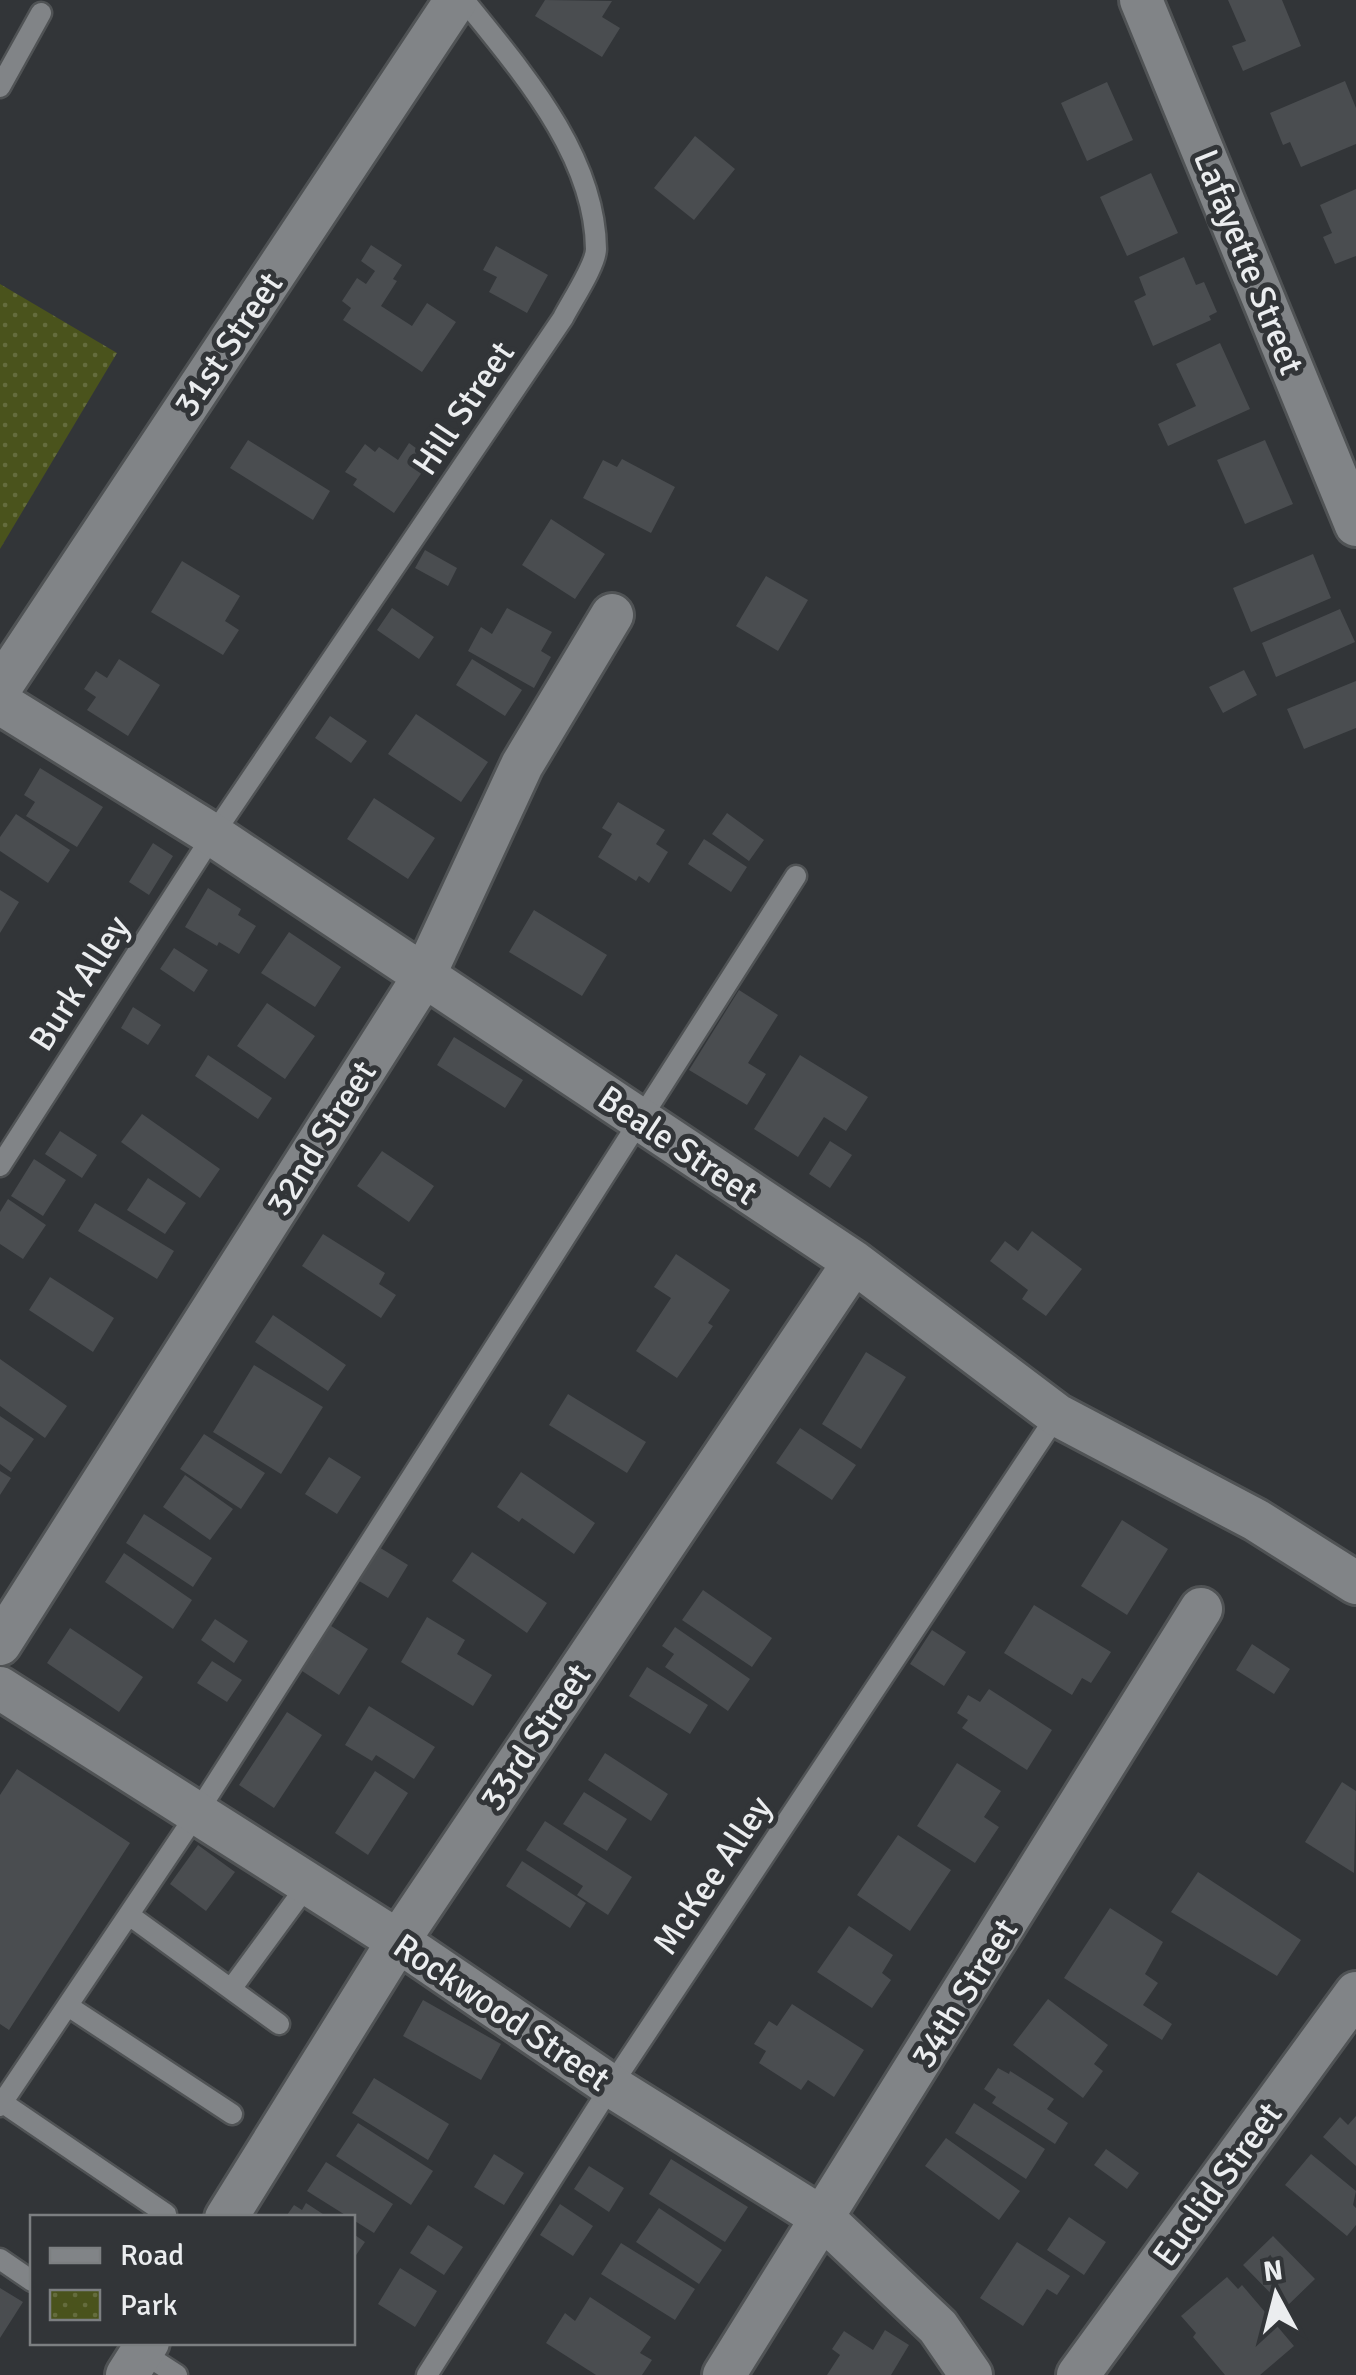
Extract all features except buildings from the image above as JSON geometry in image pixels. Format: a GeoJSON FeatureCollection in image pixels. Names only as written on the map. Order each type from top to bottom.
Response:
{"type":"FeatureCollection","features":[{"type":"Feature","properties":{"kind":"street","name":"31st Street"},"geometry":{"type":"LineString","coordinates":[[0,688],[456,0]]}},
{"type":"Feature","properties":{"kind":"street","name":"Lafayette Street"},"geometry":{"type":"LineString","coordinates":[[1142,0],[1354,516]]}},
{"type":"Feature","properties":{"kind":"street","name":"32nd Street"},"geometry":{"type":"LineString","coordinates":[[0,1644],[424,976],[522,765],[612,616]]}},
{"type":"Feature","properties":{"kind":"street","name":"Beale Street"},"geometry":{"type":"LineString","coordinates":[[0,703],[212,835],[854,1262],[1057,1414],[1256,1520],[1356,1584]]}},
{"type":"Feature","properties":{"kind":"street","name":"33rd Street"},"geometry":{"type":"LineString","coordinates":[[228,2215],[398,1942],[854,1262]]}},
{"type":"Feature","properties":{"kind":"street","name":"34th Street"},"geometry":{"type":"LineString","coordinates":[[724,2375],[1201,1609]]}},
{"type":"Feature","properties":{"kind":"street","name":"Rockwood Street"},"geometry":{"type":"LineString","coordinates":[[0,1688],[398,1942],[611,2086],[824,2219],[938,2327],[971,2375]]}},
{"type":"Feature","properties":{"kind":"street","name":"Euclid Street"},"geometry":{"type":"LineString","coordinates":[[1078,2375],[1356,1993]]}},
{"type":"Feature","properties":{"kind":"lane","name":"Hill Street"},"geometry":{"type":"LineString","coordinates":[[212,835],[563,318],[596,252],[583,177],[538,93],[464,0]]}},
{"type":"Feature","properties":{"kind":"lane"},"geometry":{"type":"LineString","coordinates":[[0,87],[41,13]]}},
{"type":"Feature","properties":{"kind":"lane","name":"Burk Alley"},"geometry":{"type":"LineString","coordinates":[[0,1166],[212,835]]}},
{"type":"Feature","properties":{"kind":"lane"},"geometry":{"type":"LineString","coordinates":[[166,2214],[1,2104],[197,1813],[796,876]]}},
{"type":"Feature","properties":{"kind":"lane","name":"McKee Alley"},"geometry":{"type":"LineString","coordinates":[[427,2375],[611,2086],[1057,1414]]}},
{"type":"Feature","properties":{"kind":"lane"},"geometry":{"type":"LineString","coordinates":[[231,1990],[308,1884]]}},
{"type":"Feature","properties":{"kind":"lane"},"geometry":{"type":"LineString","coordinates":[[129,1915],[279,2024]]}},
{"type":"Feature","properties":{"kind":"lane"},"geometry":{"type":"LineString","coordinates":[[68,2006],[232,2114]]}},
{"type":"Feature","properties":{"kind":"lane"},"geometry":{"type":"LineString","coordinates":[[0,2259],[30,2279]]}},
{"type":"Feature","properties":{"kind":"green space"},"geometry":{"type":"Polygon","coordinates":[[[0,284],[117,353],[0,549],[0,284]]]}}]}
